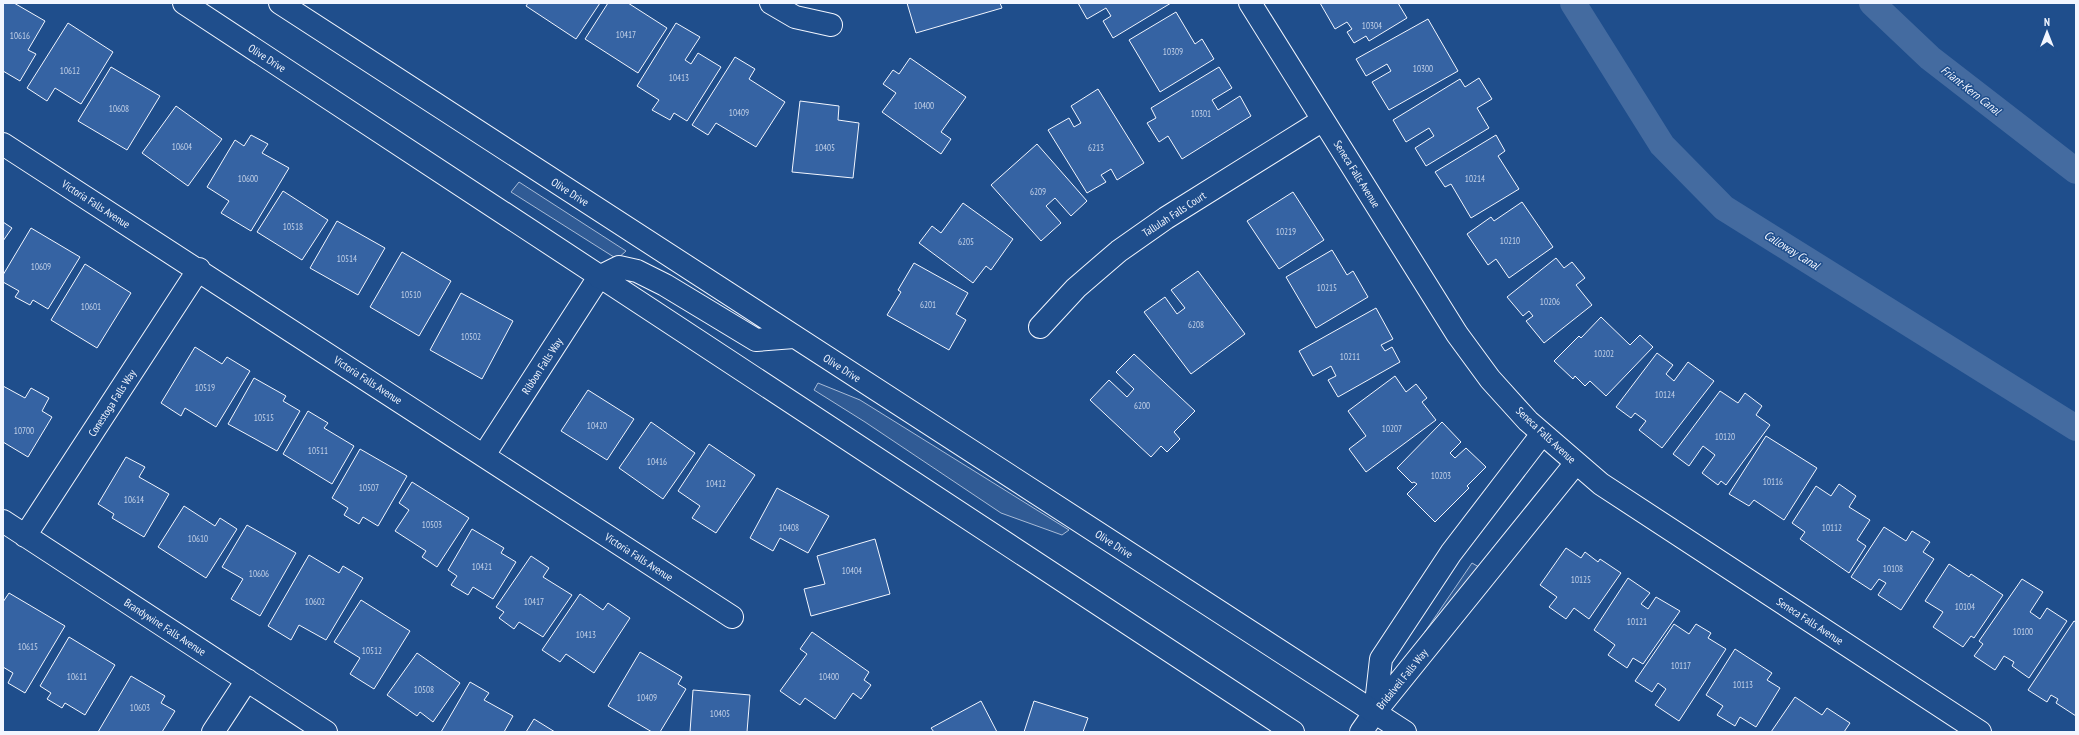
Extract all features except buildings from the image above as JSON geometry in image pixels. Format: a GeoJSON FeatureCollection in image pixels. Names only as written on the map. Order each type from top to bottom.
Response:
{"type":"FeatureCollection","features":[{"type":"Feature","properties":{"kind":"street","name":"Olive Drive"},"geometry":{"type":"LineString","coordinates":[[184,3],[599,277],[1294,732]]}},
{"type":"Feature","properties":{"kind":"street","name":"Olive Drive"},"geometry":{"type":"LineString","coordinates":[[280,3],[1405,732]]}},
{"type":"Feature","properties":{"kind":"street"},"geometry":{"type":"LineString","coordinates":[[771,3],[795,17],[831,25]]}},
{"type":"Feature","properties":{"kind":"street","name":"Seneca Falls Avenue"},"geometry":{"type":"LineString","coordinates":[[1250,3],[1457,334],[1490,379],[1528,421],[1608,489],[1980,732]]}},
{"type":"Feature","properties":{"kind":"street","name":"Tallulah Falls Court"},"geometry":{"type":"LineString","coordinates":[[1040,327],[1076,288],[1119,251],[1166,218],[1323,120]]}},
{"type":"Feature","properties":{"kind":"street","name":"Victoria Falls Avenue"},"geometry":{"type":"LineString","coordinates":[[3,144],[199,269],[732,617]]}},
{"type":"Feature","properties":{"kind":"street"},"geometry":{"type":"LineString","coordinates":[[599,277],[619,267],[637,271],[756,340],[794,337]]}},
{"type":"Feature","properties":{"kind":"street","name":"Conestoga Falls Way"},"geometry":{"type":"LineString","coordinates":[[25,536],[199,269]]}},
{"type":"Feature","properties":{"kind":"street","name":"Ribbon Falls Way"},"geometry":{"type":"LineString","coordinates":[[484,456],[599,277]]}},
{"type":"Feature","properties":{"kind":"street","name":"Bridalveil Falls Way"},"geometry":{"type":"LineString","coordinates":[[1375,712],[1381,659],[1451,553],[1542,434]]}},
{"type":"Feature","properties":{"kind":"street","name":"Bridalveil Falls Way"},"geometry":{"type":"LineString","coordinates":[[1375,712],[1576,463]]}},
{"type":"Feature","properties":{"kind":"street","name":"Brandywine Falls Avenue"},"geometry":{"type":"LineString","coordinates":[[3,521],[326,732]]}},
{"type":"Feature","properties":{"kind":"street"},"geometry":{"type":"LineString","coordinates":[[213,732],[246,680]]}},
{"type":"Feature","properties":{"kind":"street"},"geometry":{"type":"LineString","coordinates":[[1361,732],[1375,712]]}},
{"type":"Feature","properties":{"kind":"shaded area"},"geometry":{"type":"Polygon","coordinates":[[[519,182],[626,251],[617,259],[511,192],[519,182]]]}},
{"type":"Feature","properties":{"kind":"shaded area"},"geometry":{"type":"Polygon","coordinates":[[[818,383],[860,400],[1069,530],[1062,535],[1001,513],[865,422],[814,390],[818,383]]]}},
{"type":"Feature","properties":{"kind":"shaded area"},"geometry":{"type":"Polygon","coordinates":[[[1472,563],[1479,567],[1418,642],[1472,563]]]}},
{"type":"Feature","properties":{"kind":"waterway","name":"Calloway Canal"},"geometry":{"type":"LineString","coordinates":[[1573,3],[1662,145],[1724,208],[2076,428]]}},
{"type":"Feature","properties":{"kind":"waterway","name":"Friant-Kern Canal"},"geometry":{"type":"LineString","coordinates":[[1872,3],[1930,58],[2076,171]]}}]}
